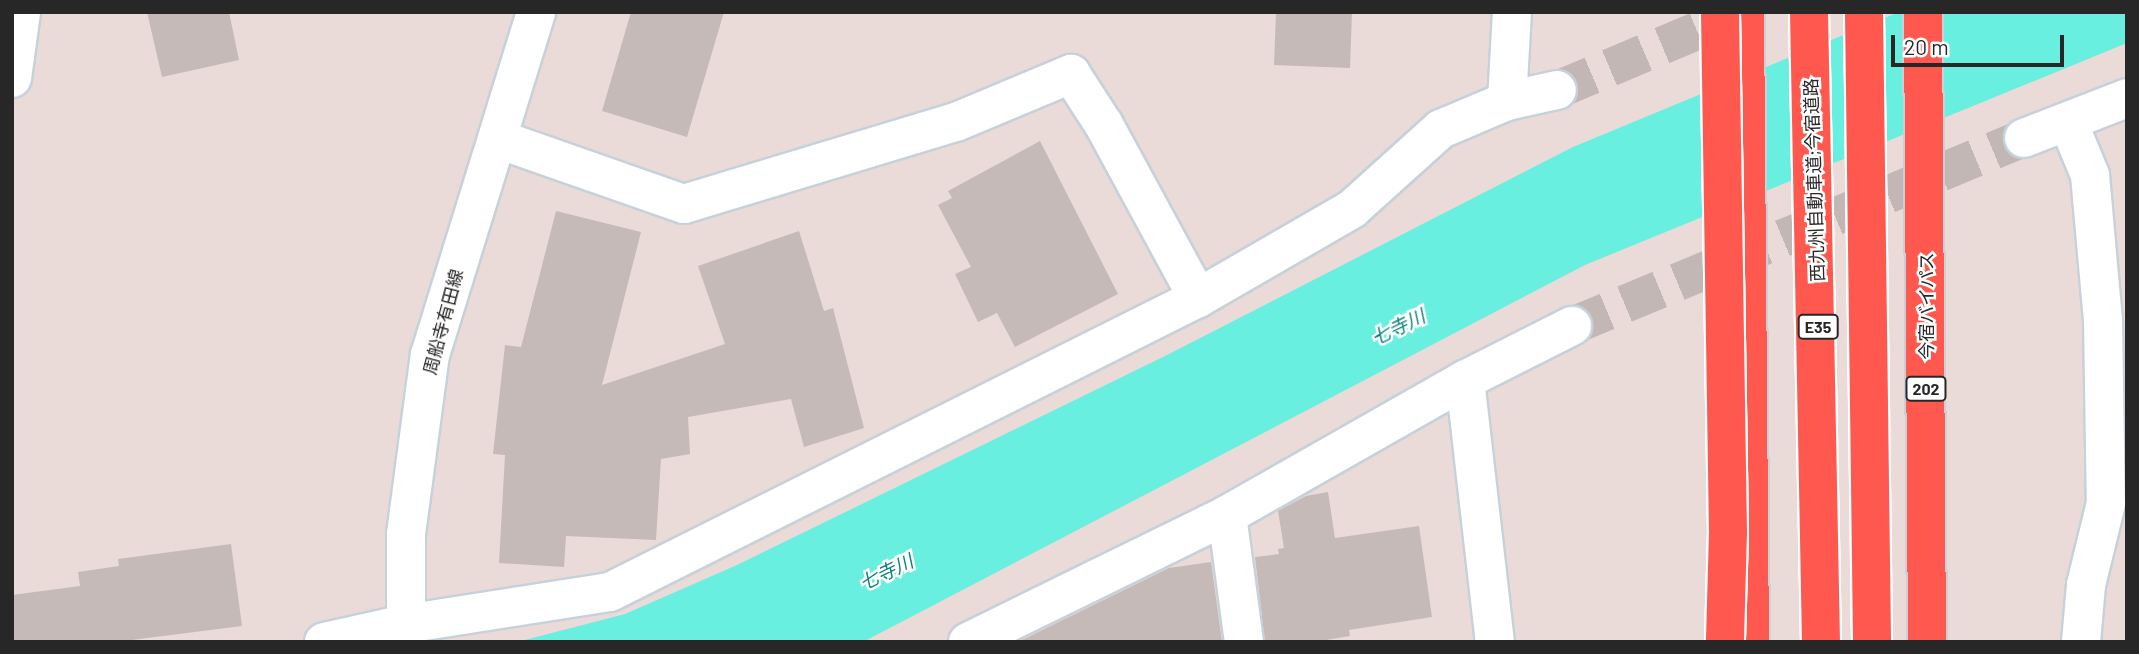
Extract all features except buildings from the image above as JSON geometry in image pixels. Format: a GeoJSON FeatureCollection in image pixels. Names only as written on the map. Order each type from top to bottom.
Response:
{"type":"FeatureCollection","features":[{"type":"Feature","properties":{"kind":"highway"},"geometry":{"type":"LineString","coordinates":[[1720,12],[1728,531],[1725,642]]}},
{"type":"Feature","properties":{"kind":"highway"},"geometry":{"type":"LineString","coordinates":[[1745,12],[1750,642]]}},
{"type":"Feature","properties":{"kind":"highway","name":"西九州自動車道;今宿道路"},"geometry":{"type":"LineString","coordinates":[[1809,12],[1818,280],[1821,642]]}},
{"type":"Feature","properties":{"kind":"highway"},"geometry":{"type":"LineString","coordinates":[[1864,12],[1872,642]]}},
{"type":"Feature","properties":{"kind":"highway","name":"今宿バイパス"},"geometry":{"type":"LineString","coordinates":[[1923,12],[1927,642]]}},
{"type":"Feature","properties":{"kind":"street"},"geometry":{"type":"LineString","coordinates":[[12,78],[21,12]]}},
{"type":"Feature","properties":{"kind":"street","name":"周船寺有田線"},"geometry":{"type":"LineString","coordinates":[[405,633],[406,534],[430,355],[536,12]]}},
{"type":"Feature","properties":{"kind":"street"},"geometry":{"type":"LineString","coordinates":[[1507,101],[1513,12]]}},
{"type":"Feature","properties":{"kind":"street"},"geometry":{"type":"LineString","coordinates":[[498,139],[684,204],[956,122],[1071,74],[1104,125],[1198,298]]}},
{"type":"Feature","properties":{"kind":"street"},"geometry":{"type":"LineString","coordinates":[[324,642],[405,633],[610,592],[1198,298],[1352,209],[1441,130],[1507,101],[1557,90]]}},
{"type":"Feature","properties":{"kind":"street"},"geometry":{"type":"LineString","coordinates":[[2024,138],[2127,99]]}},
{"type":"Feature","properties":{"kind":"street"},"geometry":{"type":"LineString","coordinates":[[2068,122],[2090,175],[2103,335],[2106,503],[2087,585],[2081,642]]}},
{"type":"Feature","properties":{"kind":"street"},"geometry":{"type":"LineString","coordinates":[[968,642],[1227,515],[1465,380],[1572,326]]}},
{"type":"Feature","properties":{"kind":"street"},"geometry":{"type":"LineString","coordinates":[[1465,380],[1495,642]]}},
{"type":"Feature","properties":{"kind":"street"},"geometry":{"type":"LineString","coordinates":[[1227,515],[1244,642]]}},
{"type":"Feature","properties":{"kind":"water","name":"七寺川"},"geometry":{"type":"Polygon","coordinates":[[[1899,12],[2127,12],[2127,43],[1585,265],[863,642],[517,642],[625,614],[737,565],[1165,356],[1573,147],[1899,12]]]}},
{"type":"Feature","properties":{"kind":"tunnel"},"geometry":{"type":"LineString","coordinates":[[1557,90],[1742,12]]}},
{"type":"Feature","properties":{"kind":"tunnel"},"geometry":{"type":"LineString","coordinates":[[1572,326],[2024,138]]}}]}
